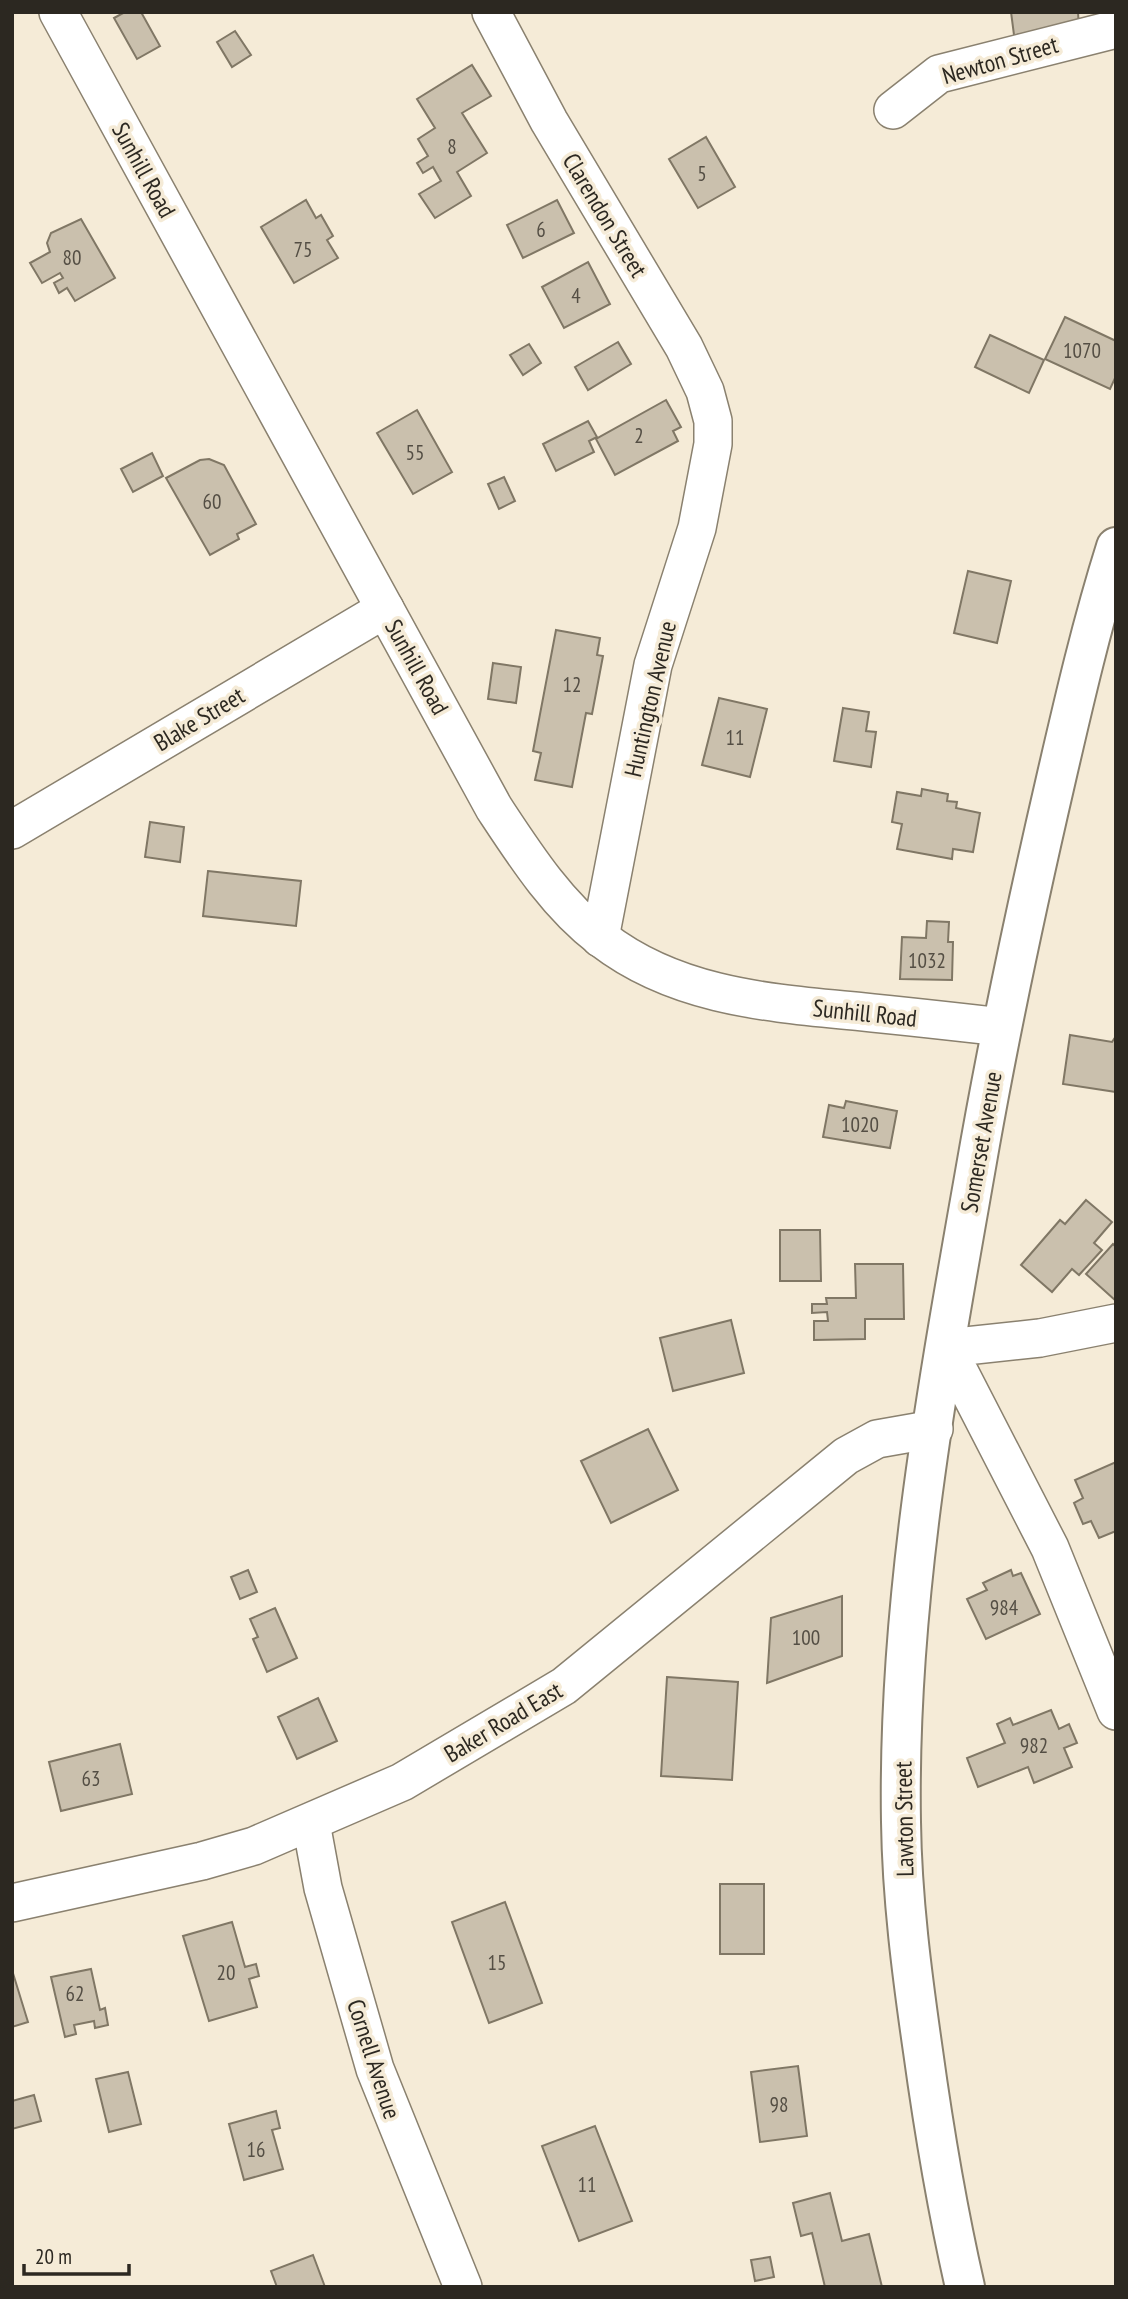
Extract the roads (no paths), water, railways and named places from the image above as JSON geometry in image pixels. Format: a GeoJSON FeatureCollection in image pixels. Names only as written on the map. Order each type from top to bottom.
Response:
{"type":"FeatureCollection","features":[{"type":"Feature","properties":{"kind":"main road","name":"Somerset Avenue"},"geometry":{"type":"LineString","coordinates":[[947,1348],[1002,1027],[1027,901],[1069,722],[1116,547]]}},
{"type":"Feature","properties":{"kind":"main road","name":"Lawton Street"},"geometry":{"type":"LineString","coordinates":[[947,1348],[920,1515],[904,1676],[901,1823],[911,1968],[944,2197],[965,2287]]}},
{"type":"Feature","properties":{"kind":"street","name":"Sunhill Road"},"geometry":{"type":"LineString","coordinates":[[58,12],[494,808],[527,857],[561,900],[600,938],[658,974],[711,991],[769,1003],[1002,1027]]}},
{"type":"Feature","properties":{"kind":"street","name":"Clarendon Street"},"geometry":{"type":"LineString","coordinates":[[491,12],[549,121],[684,347],[705,391],[713,421]]}},
{"type":"Feature","properties":{"kind":"street","name":"Newton Street"},"geometry":{"type":"LineString","coordinates":[[893,110],[939,74],[1116,29]]}},
{"type":"Feature","properties":{"kind":"street","name":"Huntington Avenue"},"geometry":{"type":"LineString","coordinates":[[600,938],[653,665],[697,527],[713,444],[713,421]]}},
{"type":"Feature","properties":{"kind":"street","name":"Blake Street"},"geometry":{"type":"LineString","coordinates":[[12,830],[385,609]]}},
{"type":"Feature","properties":{"kind":"street"},"geometry":{"type":"LineString","coordinates":[[1116,1323],[1040,1338],[947,1348],[1049,1548],[1116,1711]]}},
{"type":"Feature","properties":{"kind":"street","name":"Baker Road East"},"geometry":{"type":"LineString","coordinates":[[12,1903],[202,1861],[254,1846],[402,1782],[564,1686],[846,1456],[877,1439],[934,1429]]}},
{"type":"Feature","properties":{"kind":"street","name":"Cornell Avenue"},"geometry":{"type":"LineString","coordinates":[[311,1823],[323,1888],[375,2069],[463,2287]]}}]}
